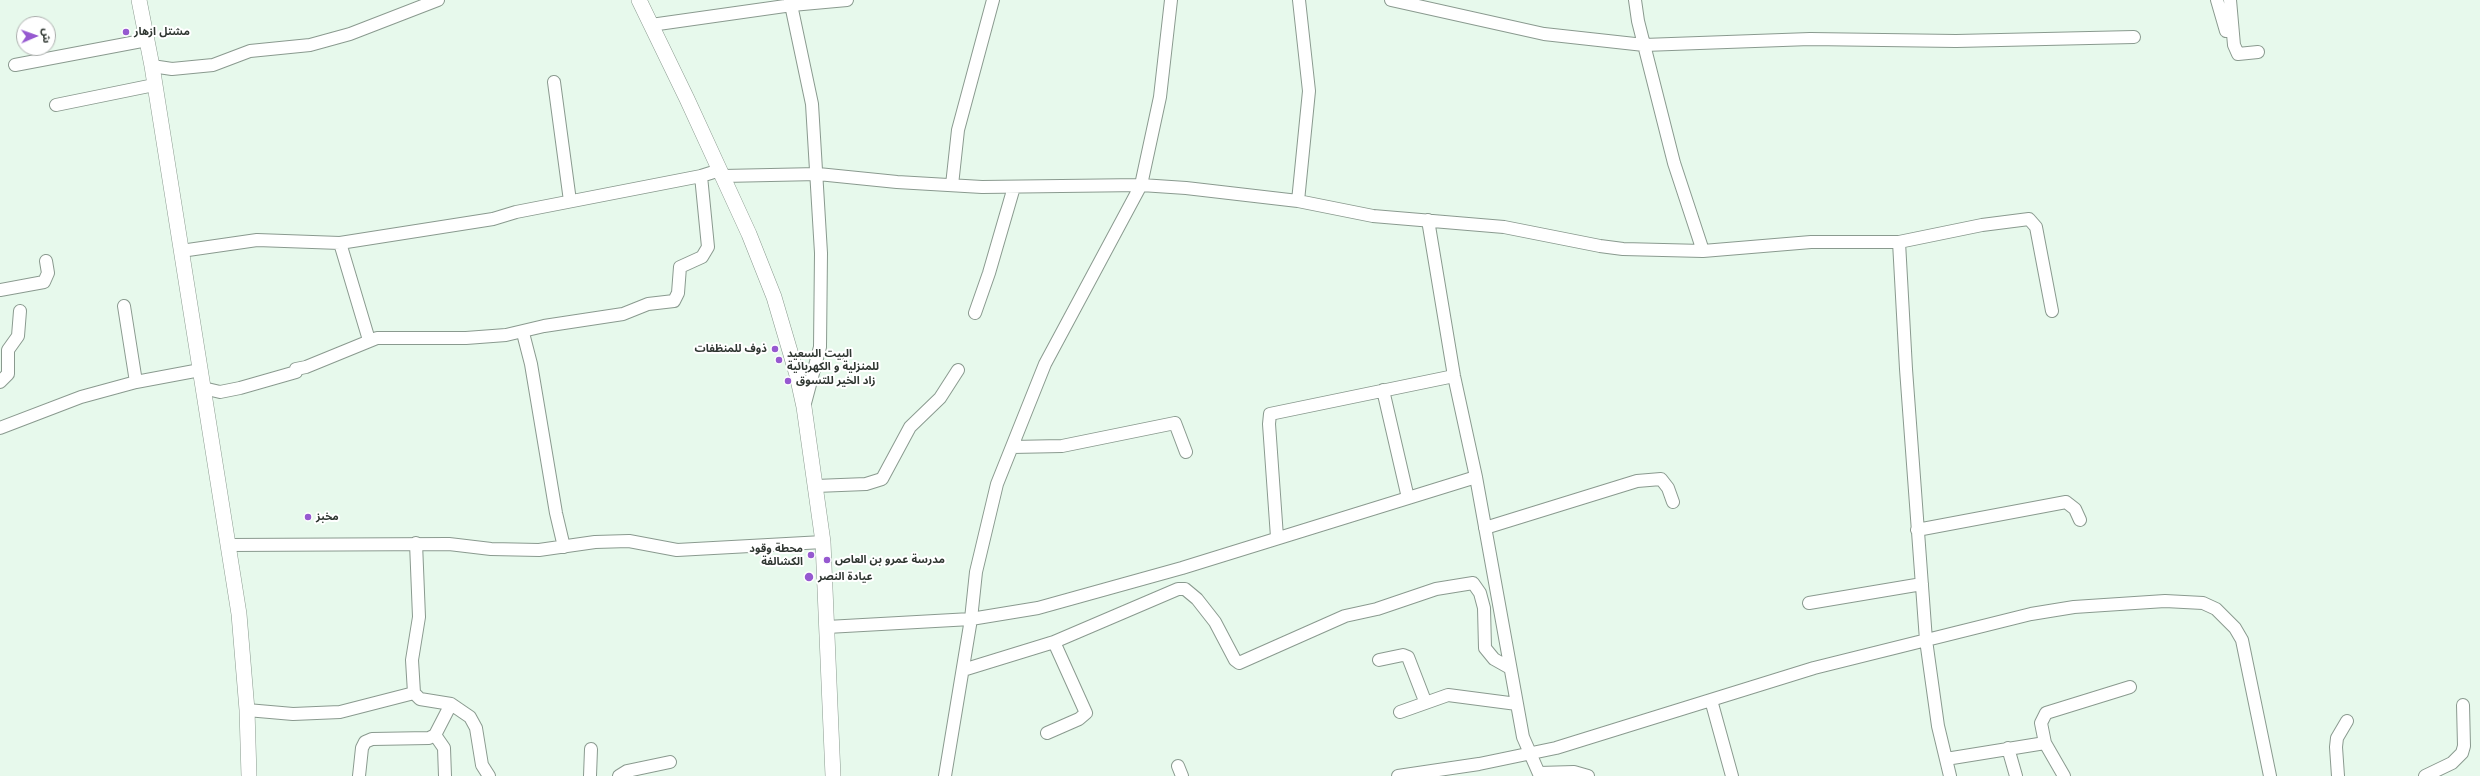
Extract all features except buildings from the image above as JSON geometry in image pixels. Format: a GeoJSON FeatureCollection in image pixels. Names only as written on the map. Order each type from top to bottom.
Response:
{"type":"FeatureCollection","features":[{"type":"Feature","properties":{"kind":"street"},"geometry":{"type":"LineString","coordinates":[[139,0],[152,66],[239,614],[247,710],[249,776]]}},
{"type":"Feature","properties":{"kind":"street"},"geometry":{"type":"LineString","coordinates":[[152,66],[172,69],[213,65],[250,51],[310,45],[350,34],[438,0]]}},
{"type":"Feature","properties":{"kind":"street"},"geometry":{"type":"LineString","coordinates":[[638,0],[722,173],[774,297],[804,407],[823,542],[833,776]]}},
{"type":"Feature","properties":{"kind":"street"},"geometry":{"type":"LineString","coordinates":[[651,25],[791,2],[847,0]]}},
{"type":"Feature","properties":{"kind":"street"},"geometry":{"type":"LineString","coordinates":[[952,185],[958,130],[993,0]]}},
{"type":"Feature","properties":{"kind":"street"},"geometry":{"type":"LineString","coordinates":[[945,776],[971,619],[976,572],[997,484],[1046,364],[1141,185],[1160,97],[1171,0]]}},
{"type":"Feature","properties":{"kind":"street"},"geometry":{"type":"LineString","coordinates":[[1298,201],[1305,119],[1309,97],[1299,0]]}},
{"type":"Feature","properties":{"kind":"street"},"geometry":{"type":"LineString","coordinates":[[1391,0],[1423,4],[1544,34],[1644,45],[1802,39],[1956,41],[2134,37]]}},
{"type":"Feature","properties":{"kind":"street"},"geometry":{"type":"LineString","coordinates":[[1635,0],[1644,45],[1674,163],[1703,251]]}},
{"type":"Feature","properties":{"kind":"street"},"geometry":{"type":"LineString","coordinates":[[2216,0],[2227,35],[2238,54],[2258,52]]}},
{"type":"Feature","properties":{"kind":"street"},"geometry":{"type":"LineString","coordinates":[[2230,0],[2234,45]]}},
{"type":"Feature","properties":{"kind":"street"},"geometry":{"type":"LineString","coordinates":[[791,2],[812,104],[818,174],[821,253],[820,347],[804,407]]}},
{"type":"Feature","properties":{"kind":"street"},"geometry":{"type":"LineString","coordinates":[[15,65],[146,40]]}},
{"type":"Feature","properties":{"kind":"street"},"geometry":{"type":"LineString","coordinates":[[554,82],[570,201]]}},
{"type":"Feature","properties":{"kind":"street"},"geometry":{"type":"LineString","coordinates":[[56,105],[154,85]]}},
{"type":"Feature","properties":{"kind":"street"},"geometry":{"type":"LineString","coordinates":[[181,251],[257,240],[340,242],[492,219],[570,201],[722,173],[818,174],[897,182],[952,185],[1014,187],[1141,185],[1298,201],[1373,216],[1504,227],[1600,246],[1703,251],[1811,242],[1899,242],[1982,225],[2029,219],[2036,227],[2052,311]]}},
{"type":"Feature","properties":{"kind":"street"},"geometry":{"type":"LineString","coordinates":[[203,388],[220,392],[240,388],[296,372],[296,369],[306,367],[369,340],[394,337],[466,338],[523,332],[544,326],[623,314],[648,304],[674,301],[678,293],[680,267],[702,257],[708,247],[701,176]]}},
{"type":"Feature","properties":{"kind":"street"},"geometry":{"type":"LineString","coordinates":[[975,313],[989,273],[1014,187]]}},
{"type":"Feature","properties":{"kind":"street"},"geometry":{"type":"LineString","coordinates":[[1428,220],[1454,376],[1476,477],[1523,736],[1529,754],[1539,775],[1574,772],[1588,776]]}},
{"type":"Feature","properties":{"kind":"street"},"geometry":{"type":"LineString","coordinates":[[340,242],[369,340]]}},
{"type":"Feature","properties":{"kind":"street"},"geometry":{"type":"LineString","coordinates":[[1899,242],[1917,530],[1926,640],[1938,726],[1950,776]]}},
{"type":"Feature","properties":{"kind":"street"},"geometry":{"type":"LineString","coordinates":[[0,290],[44,282],[48,273],[46,261]]}},
{"type":"Feature","properties":{"kind":"street"},"geometry":{"type":"LineString","coordinates":[[124,306],[136,382]]}},
{"type":"Feature","properties":{"kind":"street"},"geometry":{"type":"LineString","coordinates":[[0,382],[8,374],[8,350],[18,336],[20,311]]}},
{"type":"Feature","properties":{"kind":"street"},"geometry":{"type":"LineString","coordinates":[[523,332],[531,364],[556,513],[564,547]]}},
{"type":"Feature","properties":{"kind":"street"},"geometry":{"type":"LineString","coordinates":[[0,428],[81,397],[136,382],[200,370]]}},
{"type":"Feature","properties":{"kind":"street"},"geometry":{"type":"LineString","coordinates":[[816,486],[866,484],[882,480],[898,447],[910,427],[940,398],[958,370]]}},
{"type":"Feature","properties":{"kind":"street"},"geometry":{"type":"LineString","coordinates":[[1277,537],[1269,424],[1270,414],[1454,376]]}},
{"type":"Feature","properties":{"kind":"street"},"geometry":{"type":"LineString","coordinates":[[1383,390],[1408,498]]}},
{"type":"Feature","properties":{"kind":"street"},"geometry":{"type":"LineString","coordinates":[[1012,447],[1062,446],[1175,423],[1186,452]]}},
{"type":"Feature","properties":{"kind":"street"},"geometry":{"type":"LineString","coordinates":[[827,627],[971,619],[1045,606],[1182,568],[1277,537],[1476,477]]}},
{"type":"Feature","properties":{"kind":"street"},"geometry":{"type":"LineString","coordinates":[[1485,528],[1572,499],[1644,480],[1661,479],[1668,488],[1673,502]]}},
{"type":"Feature","properties":{"kind":"street"},"geometry":{"type":"LineString","coordinates":[[1917,530],[2066,502],[2075,509],[2080,520]]}},
{"type":"Feature","properties":{"kind":"street"},"geometry":{"type":"LineString","coordinates":[[228,545],[416,543],[539,550],[629,541],[677,550],[823,542]]}},
{"type":"Feature","properties":{"kind":"street"},"geometry":{"type":"LineString","coordinates":[[416,543],[419,616],[412,660],[414,693],[420,699],[451,704],[466,713],[474,722],[482,765],[489,776]]}},
{"type":"Feature","properties":{"kind":"street"},"geometry":{"type":"LineString","coordinates":[[963,670],[1054,642],[1182,589],[1191,592],[1207,611],[1223,635],[1235,660],[1239,663],[1345,616],[1377,609],[1436,589],[1473,583],[1480,594],[1484,608],[1485,648],[1494,659],[1510,668]]}},
{"type":"Feature","properties":{"kind":"street"},"geometry":{"type":"LineString","coordinates":[[1810,602],[1922,584]]}},
{"type":"Feature","properties":{"kind":"street"},"geometry":{"type":"LineString","coordinates":[[1398,776],[1430,773],[1529,754],[1578,742],[1821,666],[2031,614],[2074,607],[2165,601],[2203,604],[2227,617],[2242,640],[2270,776]]}},
{"type":"Feature","properties":{"kind":"street"},"geometry":{"type":"LineString","coordinates":[[1047,733],[1079,719],[1086,713],[1054,642]]}},
{"type":"Feature","properties":{"kind":"street"},"geometry":{"type":"LineString","coordinates":[[1379,660],[1403,656],[1408,657],[1425,701]]}},
{"type":"Feature","properties":{"kind":"street"},"geometry":{"type":"LineString","coordinates":[[2064,776],[2045,743],[2041,723],[2046,713],[2130,687]]}},
{"type":"Feature","properties":{"kind":"street"},"geometry":{"type":"LineString","coordinates":[[247,710],[293,714],[340,712],[414,693]]}},
{"type":"Feature","properties":{"kind":"street"},"geometry":{"type":"LineString","coordinates":[[1400,712],[1425,701],[1453,695],[1517,704]]}},
{"type":"Feature","properties":{"kind":"street"},"geometry":{"type":"LineString","coordinates":[[1711,700],[1732,776]]}},
{"type":"Feature","properties":{"kind":"street"},"geometry":{"type":"LineString","coordinates":[[359,776],[362,748],[367,741],[425,739],[436,735],[451,704]]}},
{"type":"Feature","properties":{"kind":"street"},"geometry":{"type":"LineString","coordinates":[[2425,776],[2459,759],[2464,746],[2463,705]]}},
{"type":"Feature","properties":{"kind":"street"},"geometry":{"type":"LineString","coordinates":[[2338,776],[2336,747],[2337,738],[2347,721]]}},
{"type":"Feature","properties":{"kind":"street"},"geometry":{"type":"LineString","coordinates":[[436,735],[444,748],[445,776]]}},
{"type":"Feature","properties":{"kind":"street"},"geometry":{"type":"LineString","coordinates":[[1946,759],[2045,743]]}},
{"type":"Feature","properties":{"kind":"street"},"geometry":{"type":"LineString","coordinates":[[2008,748],[2016,776]]}},
{"type":"Feature","properties":{"kind":"street"},"geometry":{"type":"LineString","coordinates":[[590,776],[591,749]]}},
{"type":"Feature","properties":{"kind":"street"},"geometry":{"type":"LineString","coordinates":[[619,776],[627,771],[670,762]]}},
{"type":"Feature","properties":{"kind":"place","name":"مشتل ازهار"},"geometry":{"type":"Point","coordinates":[126,32]}},
{"type":"Feature","properties":{"kind":"place","name":"ذوف للمنظفات"},"geometry":{"type":"Point","coordinates":[775,349]}},
{"type":"Feature","properties":{"kind":"place","name":"البيت السعيد للمنزلية و الكهربائية"},"geometry":{"type":"Point","coordinates":[779,360]}},
{"type":"Feature","properties":{"kind":"place","name":"زاد الخير للتسوق"},"geometry":{"type":"Point","coordinates":[788,381]}},
{"type":"Feature","properties":{"kind":"place","name":"مخبز"},"geometry":{"type":"Point","coordinates":[308,517]}},
{"type":"Feature","properties":{"kind":"place","name":"محطة وقود الكشالفة"},"geometry":{"type":"Point","coordinates":[811,555]}},
{"type":"Feature","properties":{"kind":"place","name":"مدرسة عمرو بن العاص"},"geometry":{"type":"Point","coordinates":[827,560]}},
{"type":"Feature","properties":{"kind":"place","name":"عيادة النصر"},"geometry":{"type":"Point","coordinates":[809,577]}}]}
